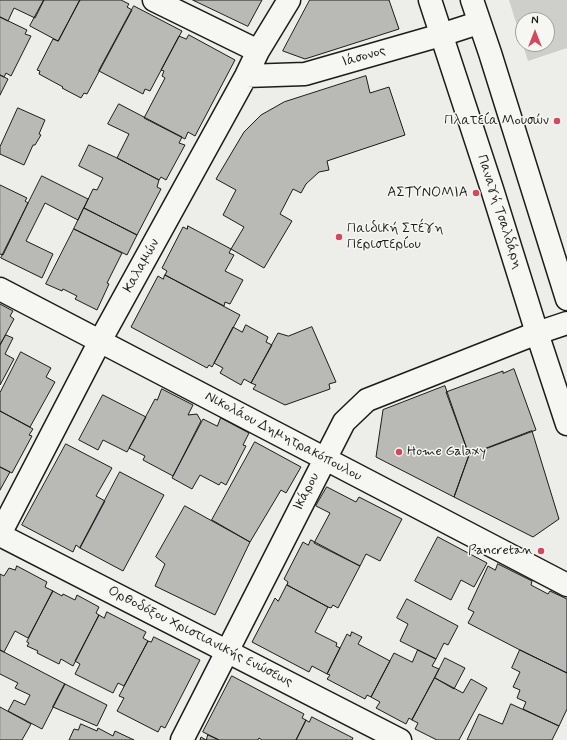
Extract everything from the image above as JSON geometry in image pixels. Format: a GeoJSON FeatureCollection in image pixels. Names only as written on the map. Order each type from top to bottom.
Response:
{"type":"FeatureCollection","features":[{"type":"Feature","properties":{"kind":"street"},"geometry":{"type":"LineString","coordinates":[[154,0],[258,51]]}},
{"type":"Feature","properties":{"kind":"street","name":"Καλαμών"},"geometry":{"type":"LineString","coordinates":[[0,535],[100,341],[246,76],[258,51],[289,0]]}},
{"type":"Feature","properties":{"kind":"street","name":"Παναγή Τσαλδάρη"},"geometry":{"type":"LineString","coordinates":[[430,0],[567,424]]}},
{"type":"Feature","properties":{"kind":"street"},"geometry":{"type":"LineString","coordinates":[[472,0],[567,299]]}},
{"type":"Feature","properties":{"kind":"street","name":"Ιάσονος"},"geometry":{"type":"LineString","coordinates":[[246,76],[305,74],[441,35],[478,22]]}},
{"type":"Feature","properties":{"kind":"street","name":"Νικολάου Δημητρακόπουλου"},"geometry":{"type":"LineString","coordinates":[[0,289],[567,585]]}},
{"type":"Feature","properties":{"kind":"street","name":"Ικάρου"},"geometry":{"type":"LineString","coordinates":[[182,740],[324,458],[344,422],[367,400],[567,323]]}},
{"type":"Feature","properties":{"kind":"street","name":"Ορθοδόξου Χριστιανικής ενώσεως"},"geometry":{"type":"LineString","coordinates":[[0,535],[400,740]]}},
{"type":"Feature","properties":{"kind":"shaded area"},"geometry":{"type":"Polygon","coordinates":[[[509,0],[567,0],[567,48],[555,52],[555,12],[515,12],[515,19],[509,0]]]}},
{"type":"Feature","properties":{"kind":"shaded area"},"geometry":{"type":"Polygon","coordinates":[[[525,52],[555,52],[528,61],[525,52]]]}},
{"type":"Feature","properties":{"kind":"building"},"geometry":{"type":"Polygon","coordinates":[[[0,0],[44,0],[35,18],[14,8],[8,21],[0,17],[0,0]]]}},
{"type":"Feature","properties":{"kind":"building"},"geometry":{"type":"Polygon","coordinates":[[[44,0],[80,0],[58,41],[30,26],[44,0]]]}},
{"type":"Feature","properties":{"kind":"building"},"geometry":{"type":"Polygon","coordinates":[[[80,0],[121,0],[129,4],[127,7],[132,10],[87,94],[84,93],[81,98],[39,74],[40,71],[37,70],[53,39],[58,41],[80,0]]]}},
{"type":"Feature","properties":{"kind":"building"},"geometry":{"type":"Polygon","coordinates":[[[193,0],[262,0],[248,26],[193,0]]]}},
{"type":"Feature","properties":{"kind":"building"},"geometry":{"type":"Polygon","coordinates":[[[310,0],[389,0],[399,29],[305,59],[283,51],[310,0]]]}},
{"type":"Feature","properties":{"kind":"building"},"geometry":{"type":"Polygon","coordinates":[[[134,6],[182,31],[150,91],[145,89],[143,94],[99,71],[134,6]]]}},
{"type":"Feature","properties":{"kind":"building"},"geometry":{"type":"Polygon","coordinates":[[[0,17],[27,30],[25,34],[31,36],[11,76],[6,73],[4,77],[0,75],[0,17]]]}},
{"type":"Feature","properties":{"kind":"building"},"geometry":{"type":"Polygon","coordinates":[[[189,35],[235,60],[195,136],[188,132],[185,139],[144,118],[165,78],[162,76],[164,71],[161,70],[179,36],[186,39],[189,35]]]}},
{"type":"Feature","properties":{"kind":"building"},"geometry":{"type":"Polygon","coordinates":[[[0,75],[8,79],[0,95],[0,75]]]}},
{"type":"Feature","properties":{"kind":"building"},"geometry":{"type":"Polygon","coordinates":[[[366,76],[370,93],[389,87],[405,135],[327,161],[329,170],[319,172],[306,184],[301,193],[293,189],[280,214],[292,221],[264,268],[231,249],[244,227],[223,215],[236,190],[216,179],[244,132],[261,115],[284,102],[366,76]]]}},
{"type":"Feature","properties":{"kind":"building"},"geometry":{"type":"Polygon","coordinates":[[[119,104],[182,137],[179,143],[185,145],[166,180],[161,177],[159,180],[117,158],[129,134],[108,124],[119,104]]]}},
{"type":"Feature","properties":{"kind":"building"},"geometry":{"type":"Polygon","coordinates":[[[18,108],[45,120],[39,134],[41,135],[35,145],[33,145],[24,165],[0,154],[0,147],[18,108]]]}},
{"type":"Feature","properties":{"kind":"building"},"geometry":{"type":"Polygon","coordinates":[[[89,145],[159,180],[157,187],[161,189],[137,235],[84,208],[93,189],[97,190],[103,178],[79,166],[89,145]]]}},
{"type":"Feature","properties":{"kind":"building"},"geometry":{"type":"Polygon","coordinates":[[[42,176],[88,199],[78,220],[45,203],[26,241],[53,254],[42,278],[1,258],[42,176]]]}},
{"type":"Feature","properties":{"kind":"building"},"geometry":{"type":"Polygon","coordinates":[[[0,185],[27,198],[25,201],[28,203],[3,255],[0,254],[0,185]]]}},
{"type":"Feature","properties":{"kind":"building"},"geometry":{"type":"Polygon","coordinates":[[[84,208],[137,235],[127,255],[74,229],[84,208]]]}},
{"type":"Feature","properties":{"kind":"building"},"geometry":{"type":"Polygon","coordinates":[[[188,226],[231,249],[229,253],[234,255],[225,271],[243,280],[230,304],[225,302],[224,306],[165,275],[167,271],[162,268],[183,227],[187,229],[188,226]]]}},
{"type":"Feature","properties":{"kind":"building"},"geometry":{"type":"Polygon","coordinates":[[[74,229],[122,253],[107,283],[109,284],[97,310],[75,299],[77,296],[63,289],[62,291],[46,284],[74,229]]]}},
{"type":"Feature","properties":{"kind":"building"},"geometry":{"type":"Polygon","coordinates":[[[165,275],[240,315],[212,367],[209,365],[207,368],[131,327],[158,276],[163,279],[165,275]]]}},
{"type":"Feature","properties":{"kind":"building"},"geometry":{"type":"Polygon","coordinates":[[[0,304],[13,311],[10,316],[14,319],[0,345],[0,304]]]}},
{"type":"Feature","properties":{"kind":"building"},"geometry":{"type":"Polygon","coordinates":[[[246,325],[268,337],[266,342],[272,345],[251,383],[244,379],[241,385],[220,373],[223,368],[214,363],[233,327],[242,332],[246,325]]]}},
{"type":"Feature","properties":{"kind":"building"},"geometry":{"type":"Polygon","coordinates":[[[312,327],[336,382],[329,384],[330,389],[285,405],[253,389],[256,385],[251,383],[278,333],[288,336],[312,327]]]}},
{"type":"Feature","properties":{"kind":"building"},"geometry":{"type":"Polygon","coordinates":[[[6,335],[13,338],[5,354],[14,359],[0,385],[0,345],[6,335]]]}},
{"type":"Feature","properties":{"kind":"building"},"geometry":{"type":"Polygon","coordinates":[[[21,352],[51,368],[46,377],[55,382],[30,427],[0,411],[0,393],[21,352]]]}},
{"type":"Feature","properties":{"kind":"building"},"geometry":{"type":"Polygon","coordinates":[[[514,369],[536,430],[469,455],[446,392],[503,371],[503,373],[514,369]]]}},
{"type":"Feature","properties":{"kind":"building"},"geometry":{"type":"Polygon","coordinates":[[[445,386],[469,455],[454,497],[376,457],[383,410],[445,386]]]}},
{"type":"Feature","properties":{"kind":"building"},"geometry":{"type":"Polygon","coordinates":[[[162,389],[193,405],[188,415],[197,414],[201,421],[173,476],[143,460],[145,456],[129,448],[155,399],[157,400],[162,389]]]}},
{"type":"Feature","properties":{"kind":"building"},"geometry":{"type":"Polygon","coordinates":[[[103,395],[146,417],[127,452],[103,440],[98,450],[79,440],[103,395]]]}},
{"type":"Feature","properties":{"kind":"building"},"geometry":{"type":"Polygon","coordinates":[[[0,411],[33,429],[29,435],[32,436],[12,473],[0,467],[0,411]]]}},
{"type":"Feature","properties":{"kind":"building"},"geometry":{"type":"Polygon","coordinates":[[[221,418],[249,433],[243,445],[246,446],[226,485],[221,482],[219,485],[200,475],[192,489],[172,478],[203,419],[217,426],[221,418]]]}},
{"type":"Feature","properties":{"kind":"building"},"geometry":{"type":"Polygon","coordinates":[[[532,431],[559,519],[533,537],[454,497],[469,455],[532,431]]]}},
{"type":"Feature","properties":{"kind":"building"},"geometry":{"type":"Polygon","coordinates":[[[255,442],[301,467],[286,493],[281,490],[250,542],[212,520],[255,442]]]}},
{"type":"Feature","properties":{"kind":"building"},"geometry":{"type":"Polygon","coordinates":[[[66,444],[112,468],[96,496],[105,501],[80,548],[76,545],[73,552],[22,525],[66,444]]]}},
{"type":"Feature","properties":{"kind":"building"},"geometry":{"type":"Polygon","coordinates":[[[0,467],[10,472],[0,490],[0,467]]]}},
{"type":"Feature","properties":{"kind":"building"},"geometry":{"type":"Polygon","coordinates":[[[120,472],[164,495],[123,571],[80,548],[120,472]]]}},
{"type":"Feature","properties":{"kind":"building"},"geometry":{"type":"Polygon","coordinates":[[[327,487],[356,502],[359,497],[402,519],[380,561],[366,554],[360,566],[314,543],[330,513],[316,506],[327,487]]]}},
{"type":"Feature","properties":{"kind":"building"},"geometry":{"type":"Polygon","coordinates":[[[185,506],[250,542],[215,615],[155,586],[165,564],[156,557],[185,506]]]}},
{"type":"Feature","properties":{"kind":"building"},"geometry":{"type":"Polygon","coordinates":[[[438,537],[487,563],[474,587],[461,580],[451,600],[415,581],[438,537]]]}},
{"type":"Feature","properties":{"kind":"building"},"geometry":{"type":"Polygon","coordinates":[[[311,540],[360,566],[338,608],[333,605],[331,608],[328,607],[287,585],[288,582],[284,579],[303,542],[308,545],[311,540]]]}},
{"type":"Feature","properties":{"kind":"building"},"geometry":{"type":"Polygon","coordinates":[[[498,564],[532,581],[531,585],[548,594],[550,591],[567,599],[567,673],[468,623],[474,612],[468,609],[488,566],[495,570],[498,564]]]}},
{"type":"Feature","properties":{"kind":"building"},"geometry":{"type":"Polygon","coordinates":[[[17,566],[47,582],[45,587],[53,591],[28,638],[15,631],[4,652],[0,650],[0,574],[4,576],[9,568],[15,570],[17,566]]]}},
{"type":"Feature","properties":{"kind":"building"},"geometry":{"type":"Polygon","coordinates":[[[287,585],[328,607],[315,632],[337,643],[336,646],[340,648],[327,674],[312,666],[309,672],[252,642],[275,598],[278,601],[287,585]]]}},
{"type":"Feature","properties":{"kind":"building"},"geometry":{"type":"Polygon","coordinates":[[[53,591],[62,596],[63,594],[75,600],[77,595],[99,607],[96,613],[99,615],[73,666],[61,659],[59,664],[27,646],[29,643],[27,642],[53,591]]]}},
{"type":"Feature","properties":{"kind":"building"},"geometry":{"type":"Polygon","coordinates":[[[407,599],[458,626],[448,645],[444,643],[436,659],[400,641],[408,624],[397,618],[407,599]]]}},
{"type":"Feature","properties":{"kind":"building"},"geometry":{"type":"Polygon","coordinates":[[[107,612],[146,632],[143,638],[148,641],[124,686],[118,683],[113,693],[75,674],[80,664],[75,661],[99,615],[104,618],[107,612]]]}},
{"type":"Feature","properties":{"kind":"building"},"geometry":{"type":"Polygon","coordinates":[[[352,632],[362,637],[358,644],[390,661],[371,697],[367,695],[365,699],[327,679],[330,675],[327,674],[347,634],[350,636],[352,632]]]}},
{"type":"Feature","properties":{"kind":"building"},"geometry":{"type":"Polygon","coordinates":[[[154,637],[200,660],[165,728],[161,726],[158,732],[117,711],[124,698],[119,696],[148,641],[151,642],[154,637]]]}},
{"type":"Feature","properties":{"kind":"building"},"geometry":{"type":"Polygon","coordinates":[[[0,650],[65,684],[42,729],[8,711],[14,700],[25,705],[30,695],[15,688],[18,683],[0,674],[0,650]]]}},
{"type":"Feature","properties":{"kind":"building"},"geometry":{"type":"Polygon","coordinates":[[[418,650],[436,659],[432,666],[439,669],[412,720],[409,718],[406,724],[376,708],[380,702],[371,697],[394,653],[412,662],[418,650]]]}},
{"type":"Feature","properties":{"kind":"building"},"geometry":{"type":"Polygon","coordinates":[[[520,650],[567,673],[567,709],[559,726],[523,709],[526,702],[517,698],[520,690],[513,687],[520,672],[512,668],[520,650]]]}},
{"type":"Feature","properties":{"kind":"building"},"geometry":{"type":"Polygon","coordinates":[[[445,658],[465,668],[454,689],[435,678],[445,658]]]}},
{"type":"Feature","properties":{"kind":"building"},"geometry":{"type":"Polygon","coordinates":[[[232,676],[304,714],[302,718],[306,720],[296,740],[262,740],[259,738],[258,740],[219,740],[203,732],[232,676]]]}},
{"type":"Feature","properties":{"kind":"building"},"geometry":{"type":"Polygon","coordinates":[[[435,678],[463,693],[471,679],[487,688],[459,740],[437,740],[415,729],[418,723],[412,720],[435,678]]]}},
{"type":"Feature","properties":{"kind":"building"},"geometry":{"type":"Polygon","coordinates":[[[65,684],[107,705],[97,726],[53,707],[65,684]]]}},
{"type":"Feature","properties":{"kind":"building"},"geometry":{"type":"Polygon","coordinates":[[[511,704],[559,726],[552,740],[467,740],[479,714],[502,724],[511,704]]]}},
{"type":"Feature","properties":{"kind":"building"},"geometry":{"type":"Polygon","coordinates":[[[0,707],[31,724],[22,740],[0,740],[0,707]]]}},
{"type":"Feature","properties":{"kind":"building"},"geometry":{"type":"Polygon","coordinates":[[[312,717],[353,738],[352,740],[296,740],[306,720],[309,722],[312,717]]]}},
{"type":"Feature","properties":{"kind":"building"},"geometry":{"type":"Polygon","coordinates":[[[81,724],[97,731],[98,728],[113,736],[115,731],[134,740],[69,740],[74,729],[78,730],[81,724]]]}},
{"type":"Feature","properties":{"kind":"building"},"geometry":{"type":"Polygon","coordinates":[[[208,735],[219,740],[206,740],[208,735]]]}},
{"type":"Feature","properties":{"kind":"place","name":"Πλατεία Μουσών"},"geometry":{"type":"Point","coordinates":[557,121]}},
{"type":"Feature","properties":{"kind":"place","name":"ΑΣΤΥΝΟΜΙΑ"},"geometry":{"type":"Point","coordinates":[476,193]}},
{"type":"Feature","properties":{"kind":"place","name":"Παιδική Στέγη Περιστερίου"},"geometry":{"type":"Point","coordinates":[339,237]}},
{"type":"Feature","properties":{"kind":"place","name":"Home Galaxy"},"geometry":{"type":"Point","coordinates":[399,452]}},
{"type":"Feature","properties":{"kind":"place","name":"Pancretan"},"geometry":{"type":"Point","coordinates":[541,551]}}]}
